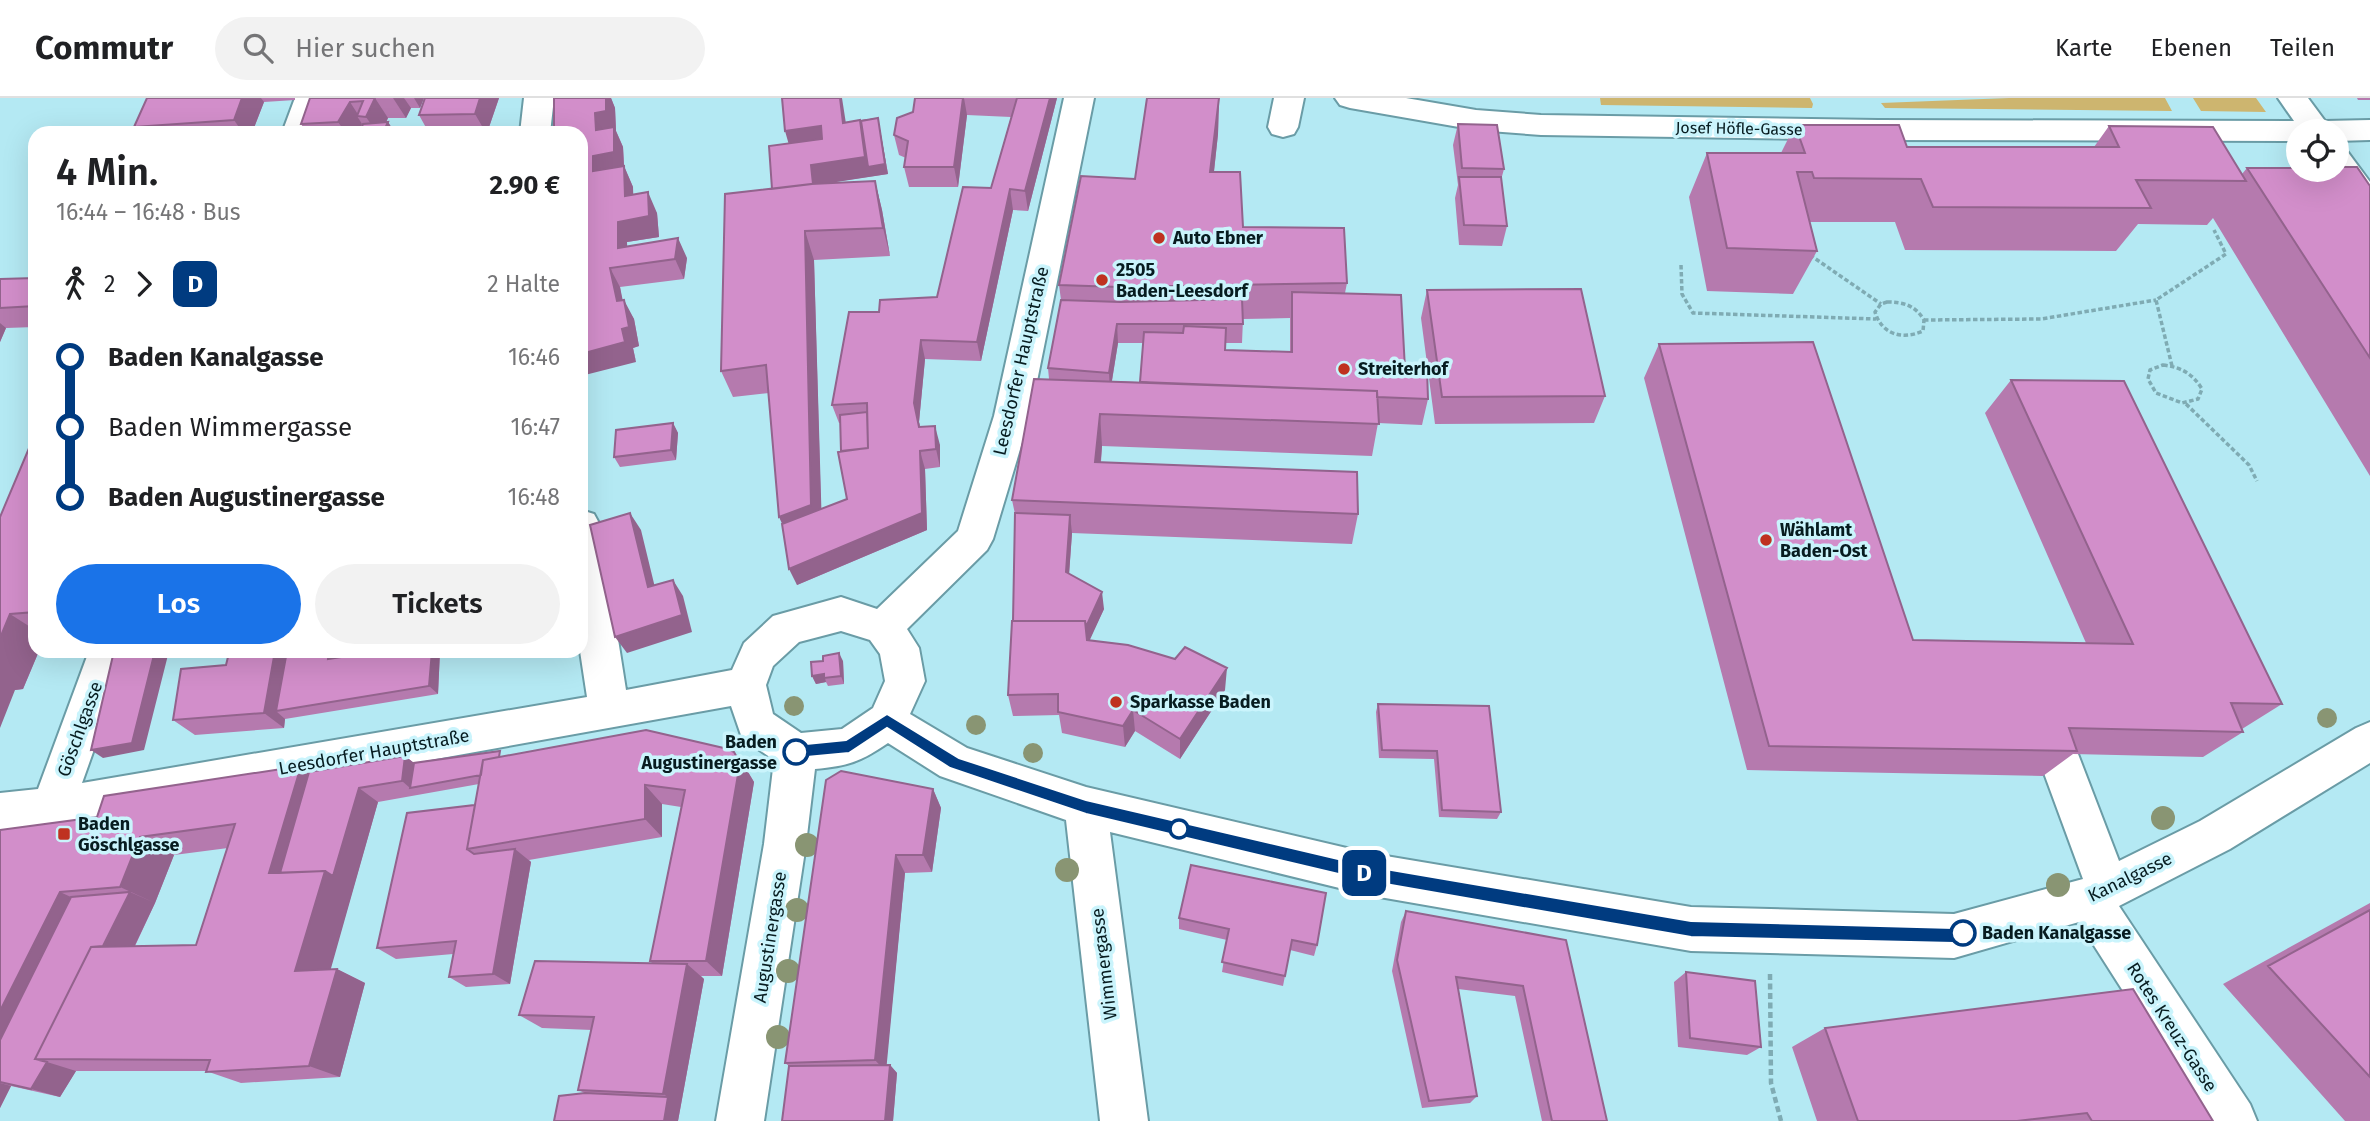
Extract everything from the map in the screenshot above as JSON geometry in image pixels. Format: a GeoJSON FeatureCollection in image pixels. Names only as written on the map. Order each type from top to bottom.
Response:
{"type":"FeatureCollection","features":[{"type":"Feature","properties":{"kind":"street"},"geometry":{"type":"LineString","coordinates":[[300,126],[310,98]]}},
{"type":"Feature","properties":{"kind":"street"},"geometry":{"type":"LineString","coordinates":[[537,126],[539,98]]}},
{"type":"Feature","properties":{"kind":"street","name":"Leesdorfer Hauptstraße"},"geometry":{"type":"LineString","coordinates":[[883,628],[974,539],[1012,416],[1079,98]]}},
{"type":"Feature","properties":{"kind":"street"},"geometry":{"type":"LineString","coordinates":[[1283,127],[1289,98]]}},
{"type":"Feature","properties":{"kind":"street","name":"Josef Höfle-Gasse"},"geometry":{"type":"LineString","coordinates":[[1350,98],[1476,120],[1541,125],[1878,130],[2286,131]]}},
{"type":"Feature","properties":{"kind":"street"},"geometry":{"type":"LineString","coordinates":[[2293,98],[2308,119]]}},
{"type":"Feature","properties":{"kind":"street","name":"Josef Höfle-Gasse"},"geometry":{"type":"LineString","coordinates":[[2349,130],[2370,130]]}},
{"type":"Feature","properties":{"kind":"street"},"geometry":{"type":"LineString","coordinates":[[2349,176],[2370,204]]}},
{"type":"Feature","properties":{"kind":"street"},"geometry":{"type":"LineString","coordinates":[[588,572],[609,711]]}},
{"type":"Feature","properties":{"kind":"street"},"geometry":{"type":"LineString","coordinates":[[841,614],[883,628],[900,648],[905,681],[887,720],[849,747],[796,752],[756,725],[746,684],[758,655],[787,628],[841,614]]}},
{"type":"Feature","properties":{"kind":"street","name":"Göschlgasse"},"geometry":{"type":"LineString","coordinates":[[52,807],[106,658]]}},
{"type":"Feature","properties":{"kind":"street","name":"Leesdorfer Hauptstraße"},"geometry":{"type":"LineString","coordinates":[[0,813],[52,807],[609,711],[746,684]]}},
{"type":"Feature","properties":{"kind":"street","name":"Kanalgasse"},"geometry":{"type":"LineString","coordinates":[[887,720],[955,763],[1086,807],[1368,874],[1691,929],[1954,936],[2099,894],[2215,835],[2370,741]]}},
{"type":"Feature","properties":{"kind":"street","name":"Augustinergasse"},"geometry":{"type":"LineString","coordinates":[[740,1121],[785,844],[796,752]]}},
{"type":"Feature","properties":{"kind":"street","name":"Rotes Kreuz-Gasse"},"geometry":{"type":"LineString","coordinates":[[2058,754],[2099,894],[2233,1121]]}},
{"type":"Feature","properties":{"kind":"street","name":"Wimmergasse"},"geometry":{"type":"LineString","coordinates":[[1086,807],[1124,1121]]}},
{"type":"Feature","properties":{"kind":"path"},"geometry":{"type":"LineString","coordinates":[[1924,320],[1923,331],[1910,337],[1885,330],[1876,319],[1875,312],[1881,304],[1895,301],[1910,305],[1924,320],[2041,319],[2156,300],[2227,254],[2214,230]]}},
{"type":"Feature","properties":{"kind":"path"},"geometry":{"type":"LineString","coordinates":[[1803,247],[1812,257],[1881,304]]}},
{"type":"Feature","properties":{"kind":"path"},"geometry":{"type":"LineString","coordinates":[[1681,265],[1682,294],[1693,313],[1876,319]]}},
{"type":"Feature","properties":{"kind":"path"},"geometry":{"type":"LineString","coordinates":[[2156,300],[2172,366]]}},
{"type":"Feature","properties":{"kind":"path"},"geometry":{"type":"LineString","coordinates":[[2186,404],[2198,399],[2202,389],[2194,377],[2172,366],[2150,370],[2148,382],[2152,389],[2167,400],[2186,404],[2249,465],[2257,481]]}},
{"type":"Feature","properties":{"kind":"path"},"geometry":{"type":"LineString","coordinates":[[1770,931],[1771,1083],[1781,1121]]}},
{"type":"Feature","properties":{"kind":"shaded area"},"geometry":{"type":"Polygon","coordinates":[[[1600,98],[1810,98],[1813,104],[1812,108],[1601,105],[1600,98]]]}},
{"type":"Feature","properties":{"kind":"shaded area"},"geometry":{"type":"Polygon","coordinates":[[[2009,98],[2165,98],[2172,111],[1885,108],[1881,103],[2009,98]]]}},
{"type":"Feature","properties":{"kind":"shaded area"},"geometry":{"type":"Polygon","coordinates":[[[2193,98],[2256,98],[2266,112],[2201,111],[2193,98]]]}},
{"type":"Feature","properties":{"kind":"building"},"geometry":{"type":"Polygon","coordinates":[[[147,98],[242,98],[234,120],[134,126],[147,98]]]}},
{"type":"Feature","properties":{"kind":"building"},"geometry":{"type":"Polygon","coordinates":[[[310,98],[375,98],[366,117],[357,116],[363,101],[350,102],[338,122],[301,124],[310,98]]]}},
{"type":"Feature","properties":{"kind":"building"},"geometry":{"type":"Polygon","coordinates":[[[425,98],[480,98],[475,114],[419,115],[425,98]]]}},
{"type":"Feature","properties":{"kind":"building"},"geometry":{"type":"Polygon","coordinates":[[[554,98],[606,98],[606,111],[595,113],[596,130],[614,127],[614,152],[593,156],[593,171],[624,166],[625,196],[648,192],[649,216],[618,222],[618,248],[678,238],[675,259],[610,268],[617,301],[624,300],[629,327],[622,329],[625,342],[588,352],[588,126],[554,126],[554,98]]]}},
{"type":"Feature","properties":{"kind":"building"},"geometry":{"type":"Polygon","coordinates":[[[782,98],[840,98],[843,123],[860,120],[865,157],[811,165],[813,184],[772,189],[769,146],[822,139],[821,126],[785,131],[782,98]]]}},
{"type":"Feature","properties":{"kind":"building"},"geometry":{"type":"Polygon","coordinates":[[[915,98],[963,98],[954,167],[904,167],[908,141],[894,135],[897,118],[913,112],[915,98]]]}},
{"type":"Feature","properties":{"kind":"building"},"geometry":{"type":"Polygon","coordinates":[[[1017,98],[1050,98],[1025,191],[1010,189],[977,342],[921,340],[914,403],[919,427],[935,426],[936,449],[920,451],[922,513],[789,569],[782,524],[847,499],[838,452],[868,448],[867,403],[832,405],[849,312],[879,312],[880,300],[937,297],[963,187],[991,188],[1017,98]]]}},
{"type":"Feature","properties":{"kind":"building","name":"Auto Ebner"},"geometry":{"type":"Polygon","coordinates":[[[1147,98],[1219,98],[1210,172],[1240,172],[1243,227],[1344,228],[1347,283],[1119,287],[1059,285],[1081,176],[1135,179],[1147,98]]]}},
{"type":"Feature","properties":{"kind":"building"},"geometry":{"type":"Polygon","coordinates":[[[878,118],[885,164],[868,167],[861,121],[878,118]]]}},
{"type":"Feature","properties":{"kind":"building"},"geometry":{"type":"Polygon","coordinates":[[[388,122],[386,126],[362,126],[388,122]]]}},
{"type":"Feature","properties":{"kind":"building"},"geometry":{"type":"Polygon","coordinates":[[[1458,124],[1497,125],[1504,169],[1462,168],[1458,124]]]}},
{"type":"Feature","properties":{"kind":"building"},"geometry":{"type":"Polygon","coordinates":[[[1795,125],[1899,125],[1907,147],[2119,147],[2109,126],[2213,127],[2246,181],[2136,180],[2151,208],[1933,207],[1921,179],[1814,178],[1812,172],[1797,172],[1817,251],[1727,248],[1707,153],[1805,153],[1795,125]]]}},
{"type":"Feature","properties":{"kind":"building"},"geometry":{"type":"Polygon","coordinates":[[[2349,167],[2357,167],[2370,186],[2370,358],[2247,168],[2286,168],[2286,182],[2349,182],[2349,167]]]}},
{"type":"Feature","properties":{"kind":"building"},"geometry":{"type":"Polygon","coordinates":[[[1459,177],[1501,177],[1507,226],[1464,225],[1459,177]]]}},
{"type":"Feature","properties":{"kind":"building"},"geometry":{"type":"Polygon","coordinates":[[[875,181],[883,228],[805,231],[811,505],[779,517],[766,365],[721,371],[725,194],[811,184],[875,181]]]}},
{"type":"Feature","properties":{"kind":"building"},"geometry":{"type":"Polygon","coordinates":[[[28,278],[28,306],[0,308],[0,279],[28,278]]]}},
{"type":"Feature","properties":{"kind":"building"},"geometry":{"type":"Polygon","coordinates":[[[1581,289],[1605,396],[1442,397],[1427,290],[1581,289]]]}},
{"type":"Feature","properties":{"kind":"building"},"geometry":{"type":"Polygon","coordinates":[[[1292,292],[1401,295],[1405,369],[1427,370],[1428,399],[1377,397],[1377,391],[1140,382],[1144,332],[1183,333],[1184,326],[1226,328],[1225,350],[1292,352],[1292,292]]]}},
{"type":"Feature","properties":{"kind":"building"},"geometry":{"type":"Polygon","coordinates":[[[1242,299],[1243,324],[1117,324],[1109,373],[1048,368],[1061,300],[1120,302],[1242,299]]]}},
{"type":"Feature","properties":{"kind":"building","name":"Wählamt Baden-Ost"},"geometry":{"type":"Polygon","coordinates":[[[1813,342],[1913,640],[2133,644],[2011,380],[2124,381],[2282,704],[2231,703],[2243,732],[2069,728],[2077,751],[1769,746],[1659,344],[1813,342]]]}},
{"type":"Feature","properties":{"kind":"building"},"geometry":{"type":"Polygon","coordinates":[[[1034,379],[1377,391],[1379,424],[1100,414],[1095,462],[1357,472],[1358,514],[1012,500],[1034,379]]]}},
{"type":"Feature","properties":{"kind":"building"},"geometry":{"type":"Polygon","coordinates":[[[867,412],[868,448],[841,451],[840,415],[867,412]]]}},
{"type":"Feature","properties":{"kind":"building"},"geometry":{"type":"Polygon","coordinates":[[[673,423],[671,450],[614,457],[616,430],[673,423]]]}},
{"type":"Feature","properties":{"kind":"building"},"geometry":{"type":"Polygon","coordinates":[[[28,451],[28,613],[10,614],[0,638],[0,517],[28,451]]]}},
{"type":"Feature","properties":{"kind":"building"},"geometry":{"type":"Polygon","coordinates":[[[630,513],[648,587],[673,580],[682,615],[615,637],[590,525],[630,513]]]}},
{"type":"Feature","properties":{"kind":"building"},"geometry":{"type":"Polygon","coordinates":[[[1015,513],[1070,515],[1066,572],[1102,592],[1086,627],[1085,621],[1013,621],[1015,513]]]}},
{"type":"Feature","properties":{"kind":"building","name":"Sparkasse Baden"},"geometry":{"type":"Polygon","coordinates":[[[1012,621],[1085,621],[1087,640],[1128,645],[1175,659],[1185,647],[1227,668],[1180,739],[1133,710],[1123,726],[1058,712],[1058,694],[1008,695],[1012,621]]]}},
{"type":"Feature","properties":{"kind":"building"},"geometry":{"type":"Polygon","coordinates":[[[839,653],[841,676],[812,676],[811,662],[823,661],[823,656],[839,653]]]}},
{"type":"Feature","properties":{"kind":"building"},"geometry":{"type":"Polygon","coordinates":[[[112,658],[153,658],[132,743],[91,750],[112,658]]]}},
{"type":"Feature","properties":{"kind":"building"},"geometry":{"type":"Polygon","coordinates":[[[228,658],[274,658],[264,713],[173,720],[181,669],[226,665],[228,658]]]}},
{"type":"Feature","properties":{"kind":"building"},"geometry":{"type":"Polygon","coordinates":[[[286,658],[431,658],[429,686],[276,711],[286,658]]]}},
{"type":"Feature","properties":{"kind":"building"},"geometry":{"type":"Polygon","coordinates":[[[1378,704],[1489,706],[1501,812],[1442,810],[1437,751],[1382,750],[1378,704]]]}},
{"type":"Feature","properties":{"kind":"building"},"geometry":{"type":"Polygon","coordinates":[[[646,730],[728,749],[734,752],[740,763],[706,961],[650,961],[685,790],[645,785],[645,819],[467,849],[483,760],[646,730]]]}},
{"type":"Feature","properties":{"kind":"building"},"geometry":{"type":"Polygon","coordinates":[[[500,751],[499,757],[483,760],[481,775],[410,788],[414,763],[500,751]]]}},
{"type":"Feature","properties":{"kind":"building"},"geometry":{"type":"Polygon","coordinates":[[[405,756],[402,781],[359,788],[333,876],[325,871],[280,873],[309,772],[405,756]]]}},
{"type":"Feature","properties":{"kind":"building"},"geometry":{"type":"Polygon","coordinates":[[[301,766],[269,873],[325,871],[295,971],[337,969],[309,1066],[206,1072],[210,1060],[35,1059],[91,947],[196,945],[235,824],[140,837],[120,887],[60,892],[0,1011],[0,830],[97,817],[104,796],[301,766]]]}},
{"type":"Feature","properties":{"kind":"building"},"geometry":{"type":"Polygon","coordinates":[[[841,771],[933,789],[923,855],[896,855],[875,1060],[785,1063],[826,780],[841,771]]]}},
{"type":"Feature","properties":{"kind":"building"},"geometry":{"type":"Polygon","coordinates":[[[475,805],[467,849],[474,854],[515,849],[493,974],[449,977],[456,941],[377,948],[407,813],[475,805]]]}},
{"type":"Feature","properties":{"kind":"building"},"geometry":{"type":"Polygon","coordinates":[[[1191,865],[1326,893],[1317,945],[1292,940],[1285,976],[1222,962],[1229,929],[1179,918],[1191,865]]]}},
{"type":"Feature","properties":{"kind":"building"},"geometry":{"type":"Polygon","coordinates":[[[130,892],[103,946],[91,947],[35,1059],[47,1062],[31,1089],[0,1082],[0,1040],[71,897],[130,892]]]}},
{"type":"Feature","properties":{"kind":"building"},"geometry":{"type":"Polygon","coordinates":[[[2370,910],[2370,1077],[2268,966],[2370,910]]]}},
{"type":"Feature","properties":{"kind":"building"},"geometry":{"type":"Polygon","coordinates":[[[1406,911],[1566,940],[1607,1121],[1552,1121],[1523,986],[1456,977],[1477,1096],[1429,1101],[1397,960],[1406,911]]]}},
{"type":"Feature","properties":{"kind":"building"},"geometry":{"type":"Polygon","coordinates":[[[535,961],[687,964],[663,1094],[578,1090],[594,1017],[519,1015],[535,961]]]}},
{"type":"Feature","properties":{"kind":"building"},"geometry":{"type":"Polygon","coordinates":[[[1686,972],[1755,981],[1761,1047],[1690,1038],[1686,972]]]}},
{"type":"Feature","properties":{"kind":"building"},"geometry":{"type":"Polygon","coordinates":[[[2133,989],[2213,1121],[2092,1121],[2087,1113],[2017,1121],[1858,1121],[1825,1028],[2133,989]]]}},
{"type":"Feature","properties":{"kind":"building"},"geometry":{"type":"Polygon","coordinates":[[[890,1065],[885,1121],[782,1121],[789,1066],[890,1065]]]}},
{"type":"Feature","properties":{"kind":"building"},"geometry":{"type":"Polygon","coordinates":[[[585,1093],[668,1097],[664,1121],[554,1121],[559,1096],[585,1093]]]}},
{"type":"Feature","properties":{"kind":"bus line","name":"D"},"geometry":{"type":"LineString","coordinates":[[796,752],[849,747],[887,720],[955,763],[1086,807],[1368,874],[1691,929],[1954,936],[1963,933]]}},
{"type":"Feature","properties":{"kind":"place","name":"Auto Ebner"},"geometry":{"type":"Point","coordinates":[1159,238]}},
{"type":"Feature","properties":{"kind":"place","name":"2505 Baden-Leesdorf"},"geometry":{"type":"Point","coordinates":[1102,280]}},
{"type":"Feature","properties":{"kind":"place","name":"Streiterhof"},"geometry":{"type":"Point","coordinates":[1344,369]}},
{"type":"Feature","properties":{"kind":"place","name":"Wählamt Baden-Ost"},"geometry":{"type":"Point","coordinates":[1766,540]}},
{"type":"Feature","properties":{"kind":"place","name":"Sparkasse Baden"},"geometry":{"type":"Point","coordinates":[1116,702]}},
{"type":"Feature","properties":{"kind":"place","name":"Baden Augustinergasse"},"geometry":{"type":"Point","coordinates":[796,752]}},
{"type":"Feature","properties":{"kind":"place","name":"Baden Göschlgasse"},"geometry":{"type":"Point","coordinates":[64,834]}},
{"type":"Feature","properties":{"kind":"place","name":"Baden Kanalgasse"},"geometry":{"type":"Point","coordinates":[1963,933]}}]}
